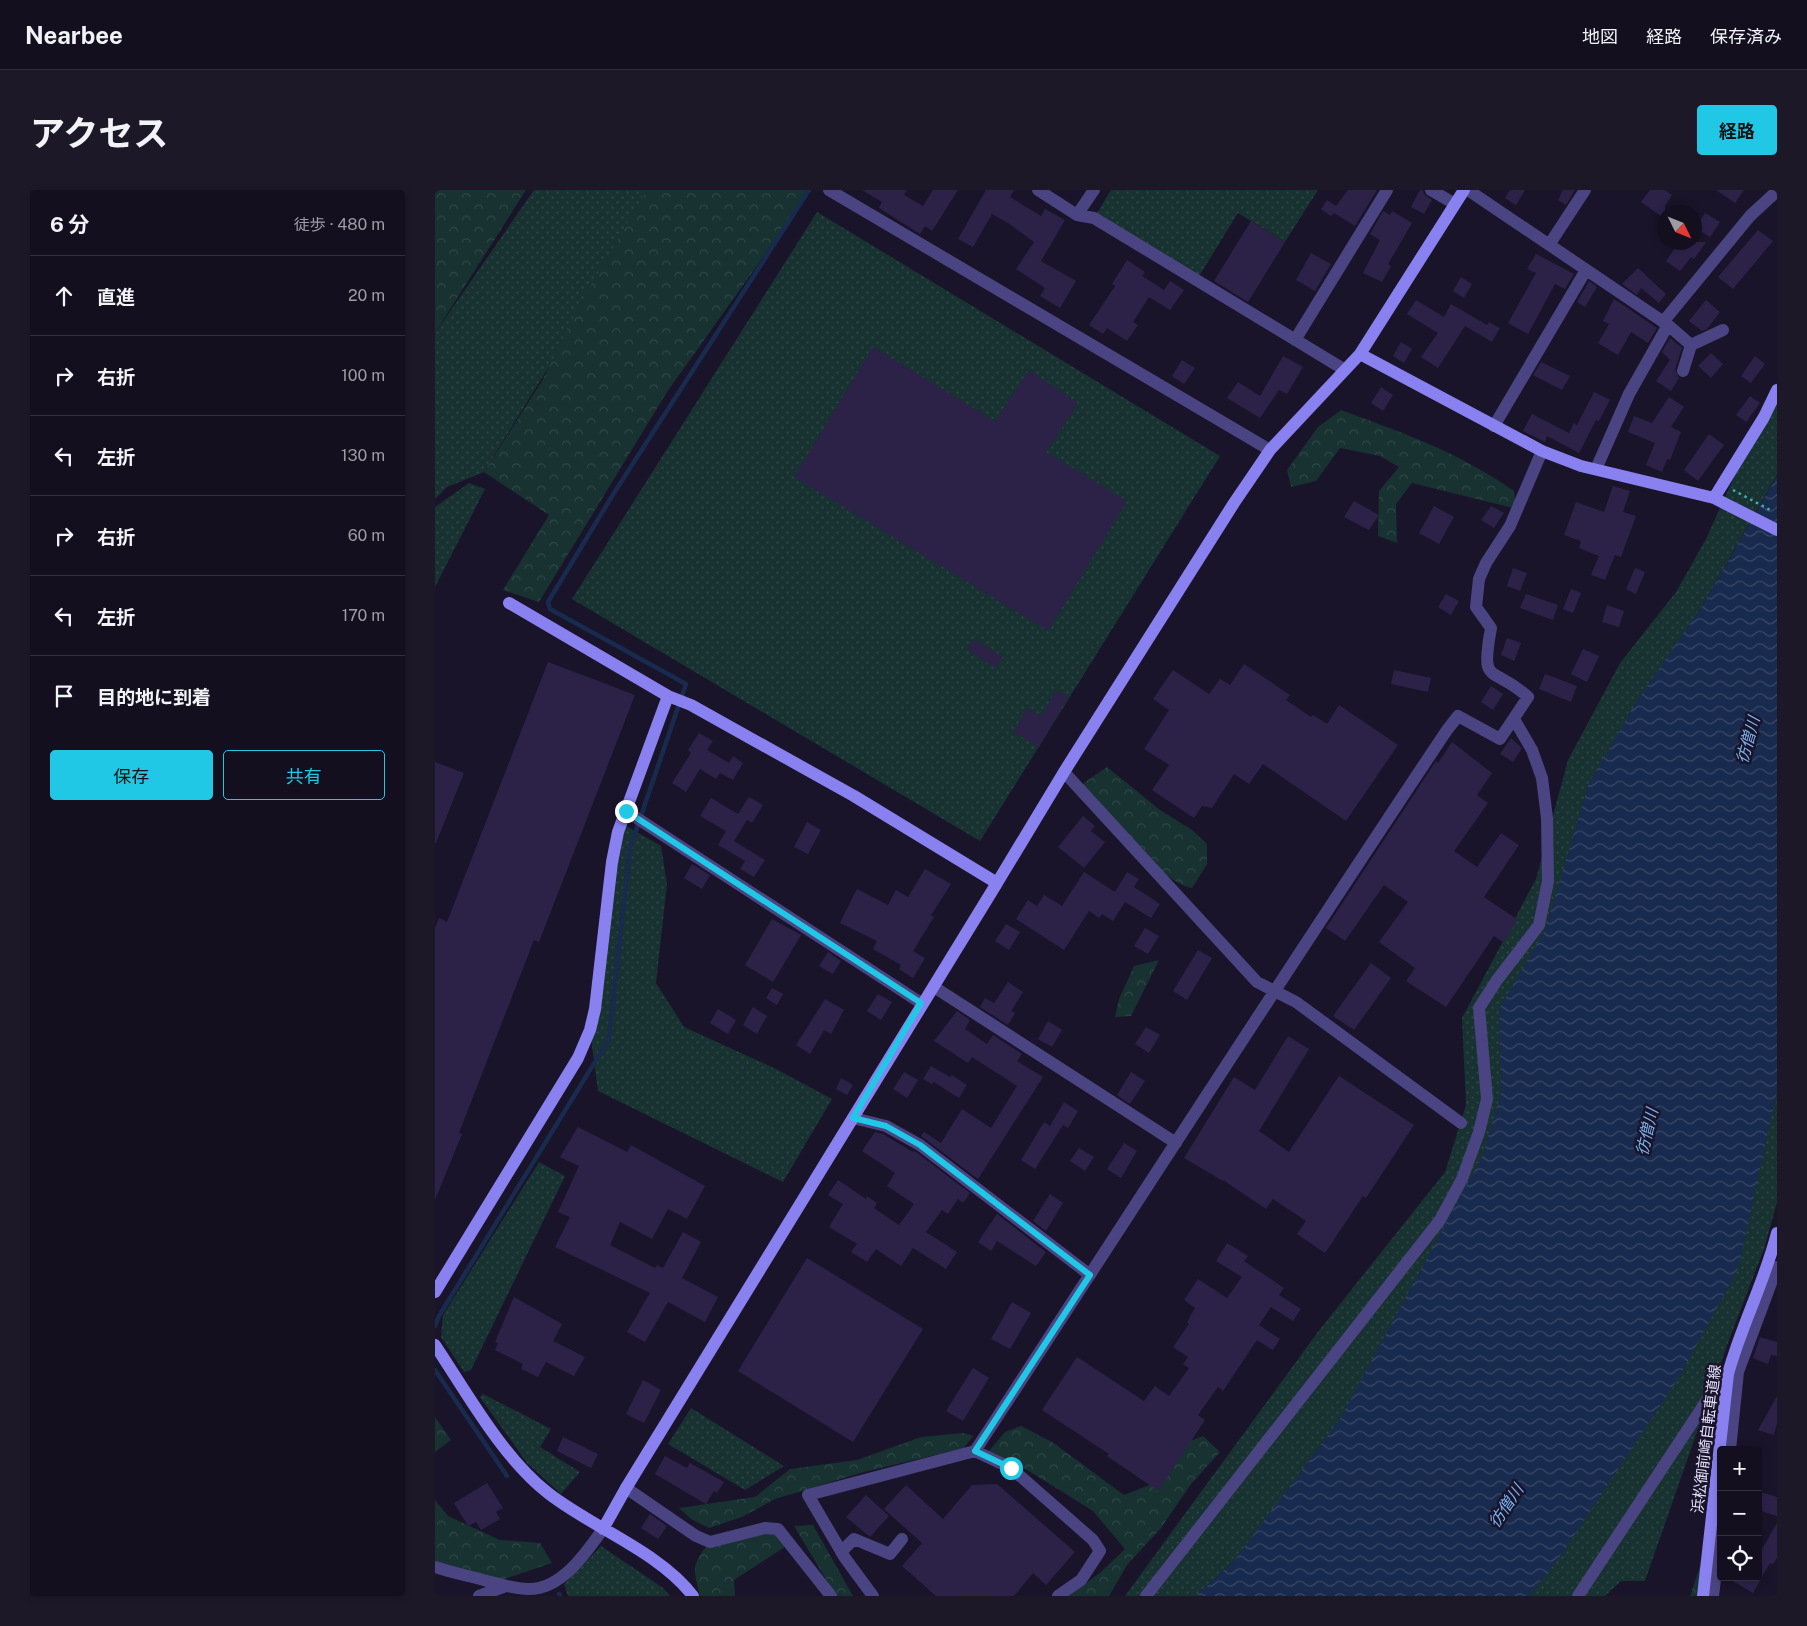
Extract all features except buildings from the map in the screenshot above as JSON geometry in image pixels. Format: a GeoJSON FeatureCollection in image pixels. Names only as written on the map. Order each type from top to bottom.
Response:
{"type":"FeatureCollection","features":[{"type":"Feature","properties":{"kind":"street"},"geometry":{"type":"LineString","coordinates":[[829,190],[1270,450]]}},
{"type":"Feature","properties":{"kind":"street"},"geometry":{"type":"LineString","coordinates":[[1038,190],[1077,215],[1094,218],[1345,370]]}},
{"type":"Feature","properties":{"kind":"street"},"geometry":{"type":"LineString","coordinates":[[1077,215],[1094,190]]}},
{"type":"Feature","properties":{"kind":"street"},"geometry":{"type":"LineString","coordinates":[[1295,340],[1387,190]]}},
{"type":"Feature","properties":{"kind":"street"},"geometry":{"type":"LineString","coordinates":[[1431,190],[1455,204]]}},
{"type":"Feature","properties":{"kind":"street"},"geometry":{"type":"LineString","coordinates":[[435,1567],[506,1586],[529,1589],[554,1582],[585,1555],[603,1529],[626,1488],[853,1118],[921,1003],[934,987],[1064,772],[1234,503],[1270,450],[1360,354],[1455,204],[1466,190],[1666,324],[1691,345]]}},
{"type":"Feature","properties":{"kind":"street"},"geometry":{"type":"LineString","coordinates":[[1549,245],[1585,190]]}},
{"type":"Feature","properties":{"kind":"street"},"geometry":{"type":"LineString","coordinates":[[1596,470],[1629,394],[1666,324],[1750,216],[1777,191]]}},
{"type":"Feature","properties":{"kind":"street"},"geometry":{"type":"LineString","coordinates":[[1494,426],[1586,270]]}},
{"type":"Feature","properties":{"kind":"street"},"geometry":{"type":"LineString","coordinates":[[1683,371],[1691,345],[1723,330]]}},
{"type":"Feature","properties":{"kind":"street"},"geometry":{"type":"LineString","coordinates":[[1360,354],[1542,451],[1596,470],[1719,500],[1777,530]]}},
{"type":"Feature","properties":{"kind":"street"},"geometry":{"type":"LineString","coordinates":[[1719,500],[1723,484],[1764,417],[1777,390]]}},
{"type":"Feature","properties":{"kind":"street"},"geometry":{"type":"LineString","coordinates":[[975,1451],[1273,991],[1458,716],[1501,739],[1528,697],[1490,672],[1486,666],[1491,628],[1476,607],[1479,579],[1486,563],[1510,526],[1542,451]]}},
{"type":"Feature","properties":{"kind":"street"},"geometry":{"type":"LineString","coordinates":[[509,603],[668,696],[691,705],[846,791],[997,883]]}},
{"type":"Feature","properties":{"kind":"street"},"geometry":{"type":"LineString","coordinates":[[435,1292],[578,1058],[590,1030],[595,1009],[612,862],[618,832],[668,696]]}},
{"type":"Feature","properties":{"kind":"street"},"geometry":{"type":"LineString","coordinates":[[1146,1596],[1441,1220],[1462,1179],[1479,1132],[1487,1099],[1479,1008],[1497,980],[1539,925],[1548,882],[1547,818],[1542,778],[1532,750],[1515,719]]}},
{"type":"Feature","properties":{"kind":"street"},"geometry":{"type":"LineString","coordinates":[[1064,772],[1257,982],[1296,1002],[1461,1123]]}},
{"type":"Feature","properties":{"kind":"street"},"geometry":{"type":"LineString","coordinates":[[626,811],[921,1003]]}},
{"type":"Feature","properties":{"kind":"street"},"geometry":{"type":"LineString","coordinates":[[934,987],[1176,1143]]}},
{"type":"Feature","properties":{"kind":"street"},"geometry":{"type":"LineString","coordinates":[[853,1118],[886,1126],[920,1145],[1090,1275]]}},
{"type":"Feature","properties":{"kind":"street","name":"浜松御前崎自転車道線"},"geometry":{"type":"LineString","coordinates":[[1703,1596],[1733,1373],[1734,1352],[1771,1257],[1777,1233]]}},
{"type":"Feature","properties":{"kind":"street"},"geometry":{"type":"LineString","coordinates":[[1730,1446],[1733,1373],[1777,1268]]}},
{"type":"Feature","properties":{"kind":"street"},"geometry":{"type":"LineString","coordinates":[[435,1345],[507,1452],[524,1472],[571,1510],[652,1559],[674,1576],[693,1596]]}},
{"type":"Feature","properties":{"kind":"street"},"geometry":{"type":"LineString","coordinates":[[1578,1596],[1715,1388],[1733,1373]]}},
{"type":"Feature","properties":{"kind":"street"},"geometry":{"type":"LineString","coordinates":[[873,1596],[841,1552],[807,1494],[975,1451],[1011,1468],[1093,1540],[1101,1551],[1081,1580],[1058,1596]]}},
{"type":"Feature","properties":{"kind":"street"},"geometry":{"type":"LineString","coordinates":[[626,1488],[696,1536],[710,1542],[765,1528],[778,1529],[831,1596]]}},
{"type":"Feature","properties":{"kind":"street"},"geometry":{"type":"LineString","coordinates":[[1713,1596],[1720,1536]]}},
{"type":"Feature","properties":{"kind":"street"},"geometry":{"type":"LineString","coordinates":[[841,1552],[853,1539],[890,1554],[901,1539]]}},
{"type":"Feature","properties":{"kind":"street"},"geometry":{"type":"LineString","coordinates":[[479,1596],[506,1586]]}},
{"type":"Feature","properties":{"kind":"path"},"geometry":{"type":"LineString","coordinates":[[1723,484],[1777,514]]}},
{"type":"Feature","properties":{"kind":"green space"},"geometry":{"type":"Polygon","coordinates":[[[435,190],[526,190],[435,333],[435,190]]]}},
{"type":"Feature","properties":{"kind":"green space"},"geometry":{"type":"Polygon","coordinates":[[[534,190],[658,190],[484,472],[447,487],[435,499],[435,333],[534,190]]]}},
{"type":"Feature","properties":{"kind":"green space"},"geometry":{"type":"Polygon","coordinates":[[[647,190],[811,190],[667,392],[539,602],[503,590],[549,515],[484,472],[542,381],[579,305],[647,190]]]}},
{"type":"Feature","properties":{"kind":"green space"},"geometry":{"type":"Polygon","coordinates":[[[1111,190],[1318,190],[1285,242],[1238,213],[1196,281],[1094,218],[1111,190]]]}},
{"type":"Feature","properties":{"kind":"green space"},"geometry":{"type":"Polygon","coordinates":[[[817,212],[1220,456],[980,841],[572,599],[817,212]]]}},
{"type":"Feature","properties":{"kind":"green space"},"geometry":{"type":"Polygon","coordinates":[[[1777,383],[1777,475],[1704,603],[1505,1110],[1446,1241],[1343,1424],[1234,1561],[1196,1596],[1125,1596],[1317,1333],[1445,1172],[1466,1105],[1462,1018],[1536,879],[1568,760],[1620,663],[1676,592],[1706,539],[1777,383]]]}},
{"type":"Feature","properties":{"kind":"green space"},"geometry":{"type":"Polygon","coordinates":[[[1341,410],[1409,435],[1472,465],[1514,491],[1517,509],[1412,483],[1396,504],[1397,543],[1378,536],[1379,491],[1399,467],[1380,456],[1340,448],[1316,481],[1291,487],[1287,470],[1318,427],[1341,410]]]}},
{"type":"Feature","properties":{"kind":"green space"},"geometry":{"type":"Polygon","coordinates":[[[469,483],[485,489],[435,587],[435,507],[469,483]]]}},
{"type":"Feature","properties":{"kind":"green space"},"geometry":{"type":"Polygon","coordinates":[[[1107,767],[1160,810],[1192,830],[1207,844],[1207,864],[1192,888],[1179,883],[1148,860],[1078,787],[1107,767]]]}},
{"type":"Feature","properties":{"kind":"green space"},"geometry":{"type":"Polygon","coordinates":[[[621,823],[661,846],[667,884],[656,983],[684,1027],[776,1069],[832,1099],[783,1182],[598,1091],[590,1030],[621,823]]]}},
{"type":"Feature","properties":{"kind":"green space"},"geometry":{"type":"Polygon","coordinates":[[[1159,960],[1131,1016],[1115,1017],[1119,999],[1134,966],[1159,960]]]}},
{"type":"Feature","properties":{"kind":"green space"},"geometry":{"type":"Polygon","coordinates":[[[1777,1088],[1777,1202],[1764,1249],[1729,1340],[1645,1581],[1621,1581],[1605,1596],[1527,1596],[1777,1088]]]}},
{"type":"Feature","properties":{"kind":"green space"},"geometry":{"type":"Polygon","coordinates":[[[539,1162],[565,1176],[471,1370],[464,1372],[441,1337],[443,1315],[539,1162]]]}},
{"type":"Feature","properties":{"kind":"green space"},"geometry":{"type":"Polygon","coordinates":[[[483,1394],[551,1429],[540,1447],[580,1472],[561,1494],[527,1463],[480,1397],[483,1394]]]}},
{"type":"Feature","properties":{"kind":"green space"},"geometry":{"type":"Polygon","coordinates":[[[691,1408],[784,1466],[745,1490],[668,1444],[691,1408]]]}},
{"type":"Feature","properties":{"kind":"green space"},"geometry":{"type":"Polygon","coordinates":[[[435,1417],[451,1440],[435,1452],[435,1417]]]}},
{"type":"Feature","properties":{"kind":"green space"},"geometry":{"type":"Polygon","coordinates":[[[1021,1426],[1052,1442],[1124,1495],[1152,1484],[1177,1446],[1203,1436],[1220,1452],[1191,1484],[1161,1528],[1127,1565],[1109,1596],[1069,1596],[1101,1572],[1125,1549],[1093,1511],[1016,1463],[983,1458],[1005,1432],[1021,1426]]]}},
{"type":"Feature","properties":{"kind":"green space"},"geometry":{"type":"Polygon","coordinates":[[[964,1433],[973,1436],[964,1448],[864,1472],[775,1499],[742,1517],[709,1528],[691,1519],[679,1508],[755,1497],[790,1469],[857,1460],[921,1437],[964,1433]]]}},
{"type":"Feature","properties":{"kind":"green space"},"geometry":{"type":"Polygon","coordinates":[[[435,1500],[448,1516],[500,1540],[540,1543],[552,1563],[489,1584],[435,1562],[435,1500]]]}},
{"type":"Feature","properties":{"kind":"green space"},"geometry":{"type":"Polygon","coordinates":[[[813,1525],[853,1596],[836,1596],[794,1526],[813,1525]]]}},
{"type":"Feature","properties":{"kind":"green space"},"geometry":{"type":"Polygon","coordinates":[[[780,1532],[788,1545],[734,1580],[735,1596],[700,1596],[695,1567],[699,1556],[710,1542],[780,1532]]]}},
{"type":"Feature","properties":{"kind":"green space"},"geometry":{"type":"Polygon","coordinates":[[[601,1546],[663,1588],[670,1596],[568,1596],[564,1584],[601,1546]]]}},
{"type":"Feature","properties":{"kind":"green space"},"geometry":{"type":"Polygon","coordinates":[[[1703,1557],[1699,1596],[1690,1596],[1703,1557]]]}},
{"type":"Feature","properties":{"kind":"water","name":"彷僧川"},"geometry":{"type":"Polygon","coordinates":[[[1777,476],[1777,1091],[1738,1269],[1678,1379],[1559,1558],[1529,1596],[1196,1596],[1234,1561],[1340,1419],[1483,1155],[1501,1092],[1499,1009],[1545,930],[1589,783],[1637,701],[1704,603],[1777,476]]]}},
{"type":"Feature","properties":{"kind":"waterway"},"geometry":{"type":"LineString","coordinates":[[435,1326],[439,1316],[609,1039],[630,848],[686,684],[550,609],[548,602],[614,493],[809,190]]}},
{"type":"Feature","properties":{"kind":"waterway"},"geometry":{"type":"LineString","coordinates":[[435,1370],[507,1476]]}},
{"type":"Feature","properties":{"kind":"route"},"geometry":{"type":"LineString","coordinates":[[626,811],[921,1003],[853,1118],[886,1126],[920,1145],[1090,1275],[975,1451],[1011,1468]]}}]}
